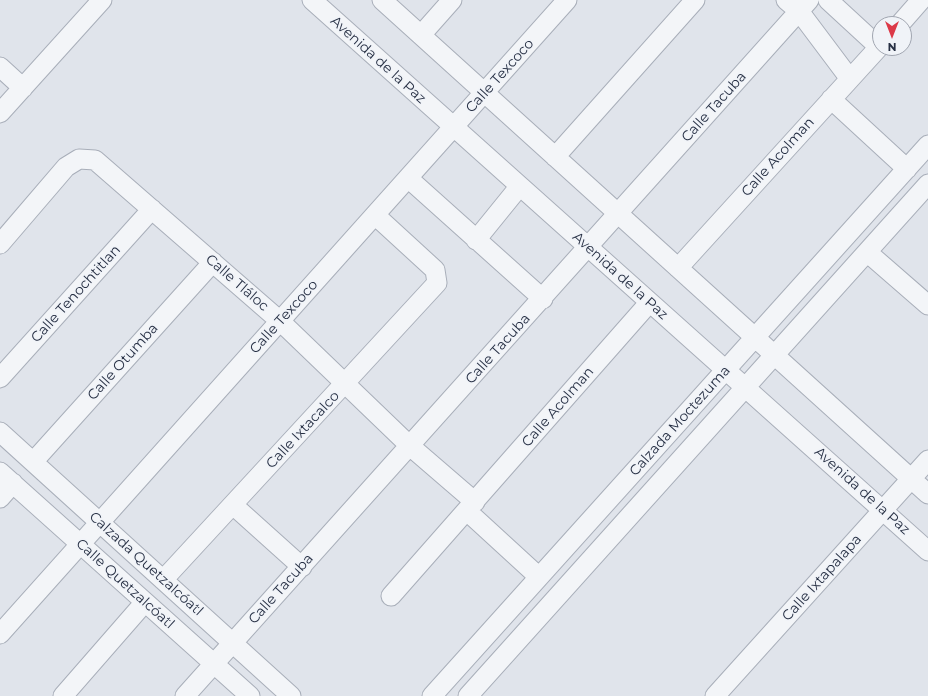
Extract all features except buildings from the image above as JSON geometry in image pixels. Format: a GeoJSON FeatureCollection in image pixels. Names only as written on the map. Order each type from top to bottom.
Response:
{"type":"FeatureCollection","features":[{"type":"Feature","properties":{"kind":"street"},"geometry":{"type":"LineString","coordinates":[[0,113],[102,0]]}},
{"type":"Feature","properties":{"kind":"street","name":"Avenida de la Paz"},"geometry":{"type":"LineString","coordinates":[[312,0],[519,187],[884,509],[928,551]]}},
{"type":"Feature","properties":{"kind":"street"},"geometry":{"type":"LineString","coordinates":[[382,0],[928,494]]}},
{"type":"Feature","properties":{"kind":"street"},"geometry":{"type":"LineString","coordinates":[[421,35],[452,0]]}},
{"type":"Feature","properties":{"kind":"street","name":"Calle Texcoco"},"geometry":{"type":"LineString","coordinates":[[0,634],[568,0]]}},
{"type":"Feature","properties":{"kind":"street"},"geometry":{"type":"LineString","coordinates":[[555,157],[695,0]]}},
{"type":"Feature","properties":{"kind":"street","name":"Calle Acolman"},"geometry":{"type":"LineString","coordinates":[[828,0],[872,39]]}},
{"type":"Feature","properties":{"kind":"street"},"geometry":{"type":"LineString","coordinates":[[907,16],[921,0]]}},
{"type":"Feature","properties":{"kind":"street"},"geometry":{"type":"LineString","coordinates":[[798,4],[850,79]]}},
{"type":"Feature","properties":{"kind":"street","name":"Calle Tacuba"},"geometry":{"type":"LineString","coordinates":[[185,696],[619,215],[798,4]]}},
{"type":"Feature","properties":{"kind":"street","name":"Calle Acolman"},"geometry":{"type":"LineString","coordinates":[[678,268],[872,55]]}},
{"type":"Feature","properties":{"kind":"street"},"geometry":{"type":"LineString","coordinates":[[0,67],[23,88]]}},
{"type":"Feature","properties":{"kind":"street"},"geometry":{"type":"LineString","coordinates":[[830,100],[907,169]]}},
{"type":"Feature","properties":{"kind":"street","name":"Calzada Moctezuma"},"geometry":{"type":"LineString","coordinates":[[432,696],[928,145]]}},
{"type":"Feature","properties":{"kind":"street","name":"Calle Tláloc"},"geometry":{"type":"LineString","coordinates":[[0,244],[66,167],[79,159],[95,160],[280,321],[471,506],[539,577]]}},
{"type":"Feature","properties":{"kind":"street"},"geometry":{"type":"LineString","coordinates":[[408,178],[543,299]]}},
{"type":"Feature","properties":{"kind":"street","name":"Calzada Moctezuma"},"geometry":{"type":"LineString","coordinates":[[468,696],[928,184]]}},
{"type":"Feature","properties":{"kind":"street"},"geometry":{"type":"LineString","coordinates":[[476,240],[519,187]]}},
{"type":"Feature","properties":{"kind":"street","name":"Calle Tenochtitlan"},"geometry":{"type":"LineString","coordinates":[[0,378],[152,209]]}},
{"type":"Feature","properties":{"kind":"street","name":"Calle Ixtacalco"},"geometry":{"type":"LineString","coordinates":[[163,580],[437,283],[435,270],[375,215]]}},
{"type":"Feature","properties":{"kind":"street"},"geometry":{"type":"LineString","coordinates":[[867,252],[928,305]]}},
{"type":"Feature","properties":{"kind":"street","name":"Calle Otumba"},"geometry":{"type":"LineString","coordinates":[[33,462],[213,262]]}},
{"type":"Feature","properties":{"kind":"street","name":"Calle Acolman"},"geometry":{"type":"LineString","coordinates":[[391,596],[650,303]]}},
{"type":"Feature","properties":{"kind":"street","name":"Calzada Quetzalcóatl"},"geometry":{"type":"LineString","coordinates":[[0,432],[291,696]]}},
{"type":"Feature","properties":{"kind":"street","name":"Calle Ixtapalapa"},"geometry":{"type":"LineString","coordinates":[[715,696],[928,460]]}},
{"type":"Feature","properties":{"kind":"street"},"geometry":{"type":"LineString","coordinates":[[0,498],[6,478]]}},
{"type":"Feature","properties":{"kind":"street","name":"Calle Quetzalcóatl"},"geometry":{"type":"LineString","coordinates":[[6,478],[250,696]]}},
{"type":"Feature","properties":{"kind":"street"},"geometry":{"type":"LineString","coordinates":[[233,505],[302,567]]}},
{"type":"Feature","properties":{"kind":"street"},"geometry":{"type":"LineString","coordinates":[[63,696],[145,602]]}}]}
